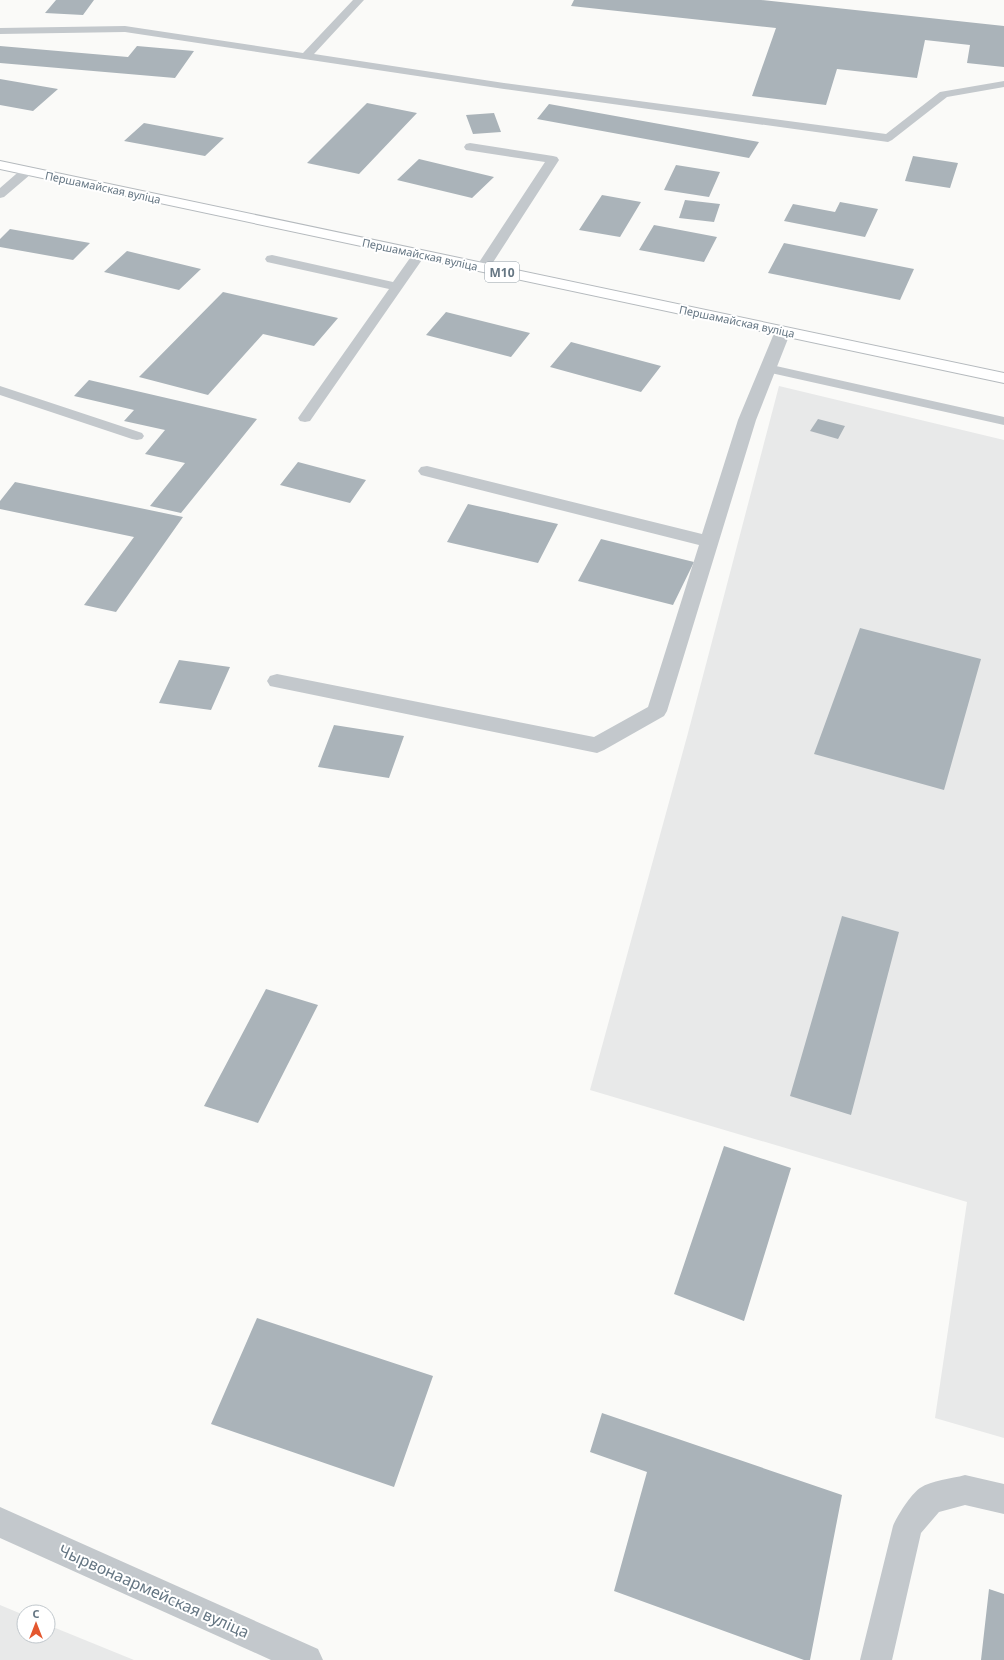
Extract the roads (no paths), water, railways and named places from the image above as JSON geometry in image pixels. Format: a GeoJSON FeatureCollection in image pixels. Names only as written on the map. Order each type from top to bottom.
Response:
{"type":"FeatureCollection","features":[{"type":"Feature","properties":{"kind":"main road","name":"Першамайская вуліца"},"geometry":{"type":"LineString","coordinates":[[0,165],[1004,378]]}},
{"type":"Feature","properties":{"kind":"street"},"geometry":{"type":"LineString","coordinates":[[277,681],[596,745],[658,711],[747,420],[783,331]]}},
{"type":"Feature","properties":{"kind":"street"},"geometry":{"type":"LineString","coordinates":[[427,471],[710,542]]}},
{"type":"Feature","properties":{"kind":"street"},"geometry":{"type":"LineString","coordinates":[[876,1660],[908,1526],[930,1499],[965,1490],[1004,1499]]}},
{"type":"Feature","properties":{"kind":"street","name":"Чырвонаармейская вуліца"},"geometry":{"type":"LineString","coordinates":[[0,1522],[307,1660]]}},
{"type":"Feature","properties":{"kind":"lane"},"geometry":{"type":"LineString","coordinates":[[306,56],[359,0]]}},
{"type":"Feature","properties":{"kind":"lane"},"geometry":{"type":"LineString","coordinates":[[0,31],[125,29],[512,88],[888,138],[944,94],[1004,84]]}},
{"type":"Feature","properties":{"kind":"lane"},"geometry":{"type":"LineString","coordinates":[[470,146],[553,160],[483,268]]}},
{"type":"Feature","properties":{"kind":"lane"},"geometry":{"type":"LineString","coordinates":[[0,194],[27,171]]}},
{"type":"Feature","properties":{"kind":"lane"},"geometry":{"type":"LineString","coordinates":[[305,418],[420,254]]}},
{"type":"Feature","properties":{"kind":"lane"},"geometry":{"type":"LineString","coordinates":[[272,259],[396,287]]}},
{"type":"Feature","properties":{"kind":"lane"},"geometry":{"type":"LineString","coordinates":[[767,368],[1004,420]]}},
{"type":"Feature","properties":{"kind":"lane"},"geometry":{"type":"LineString","coordinates":[[0,390],[137,436]]}}]}
